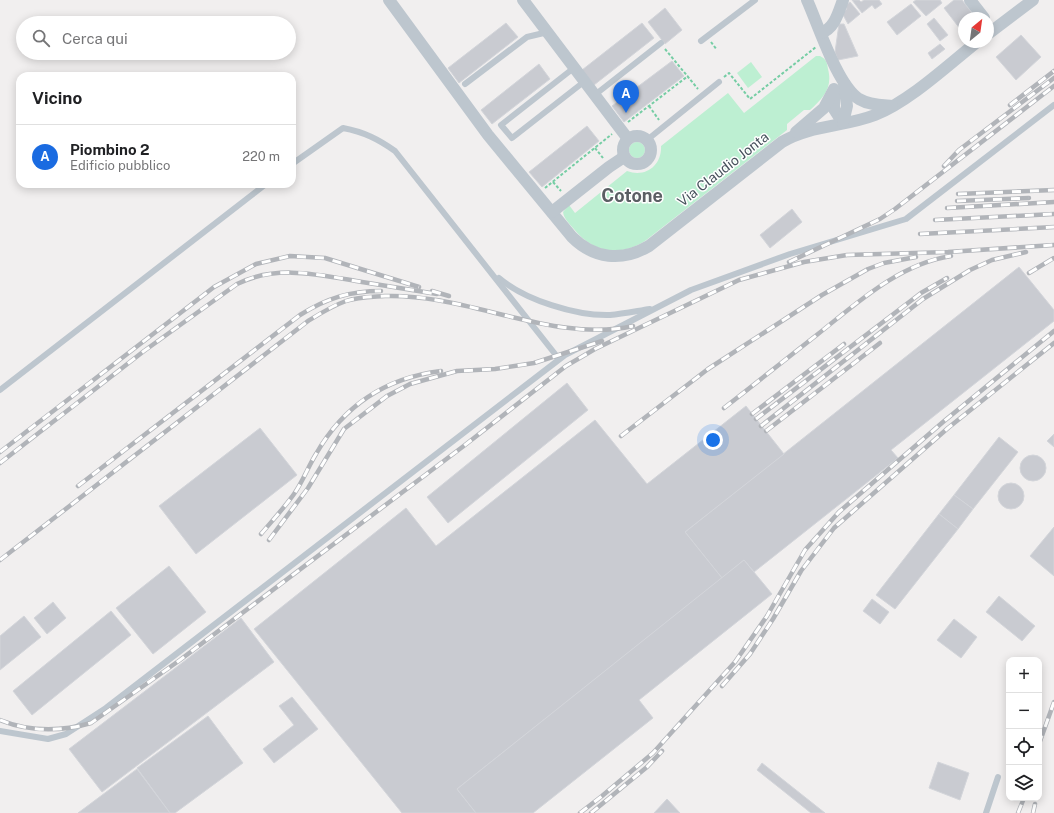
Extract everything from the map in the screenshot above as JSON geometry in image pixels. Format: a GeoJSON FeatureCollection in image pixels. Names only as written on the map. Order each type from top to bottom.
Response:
{"type":"FeatureCollection","features":[{"type":"Feature","properties":{"kind":"street","name":"Via Claudio Jonta"},"geometry":{"type":"LineString","coordinates":[[389,0],[451,87],[502,153],[572,237],[588,250],[608,257],[629,255],[649,246],[792,136],[807,130],[843,123],[876,114],[893,106],[969,48]]}},
{"type":"Feature","properties":{"kind":"street"},"geometry":{"type":"LineString","coordinates":[[523,0],[596,94],[628,139]]}},
{"type":"Feature","properties":{"kind":"street"},"geometry":{"type":"LineString","coordinates":[[807,0],[821,38],[834,64],[839,85],[847,106],[843,123]]}},
{"type":"Feature","properties":{"kind":"street"},"geometry":{"type":"LineString","coordinates":[[821,38],[832,26],[843,0]]}},
{"type":"Feature","properties":{"kind":"street"},"geometry":{"type":"LineString","coordinates":[[970,0],[979,12]]}},
{"type":"Feature","properties":{"kind":"street"},"geometry":{"type":"LineString","coordinates":[[994,26],[1033,0]]}},
{"type":"Feature","properties":{"kind":"street"},"geometry":{"type":"LineString","coordinates":[[839,85],[859,99],[869,103],[893,106]]}},
{"type":"Feature","properties":{"kind":"street"},"geometry":{"type":"LineString","coordinates":[[792,136],[824,108],[839,85]]}},
{"type":"Feature","properties":{"kind":"street"},"geometry":{"type":"LineString","coordinates":[[638,136],[647,140],[650,144],[650,155],[643,163],[632,164],[624,157],[623,147],[628,139],[638,136]]}},
{"type":"Feature","properties":{"kind":"street"},"geometry":{"type":"LineString","coordinates":[[552,212],[624,157]]}},
{"type":"Feature","properties":{"kind":"lane"},"geometry":{"type":"LineString","coordinates":[[701,41],[755,0]]}},
{"type":"Feature","properties":{"kind":"lane"},"geometry":{"type":"LineString","coordinates":[[465,84],[527,37],[548,32]]}},
{"type":"Feature","properties":{"kind":"lane"},"geometry":{"type":"LineString","coordinates":[[596,94],[661,43]]}},
{"type":"Feature","properties":{"kind":"lane"},"geometry":{"type":"LineString","coordinates":[[575,68],[501,125],[512,138],[585,81]]}},
{"type":"Feature","properties":{"kind":"lane"},"geometry":{"type":"LineString","coordinates":[[647,140],[719,82]]}},
{"type":"Feature","properties":{"kind":"lane"},"geometry":{"type":"LineString","coordinates":[[0,731],[48,739],[66,734],[106,708],[558,359],[691,290],[783,257],[906,219],[1054,105]]}},
{"type":"Feature","properties":{"kind":"lane"},"geometry":{"type":"LineString","coordinates":[[296,161],[343,128],[359,131],[376,138],[395,151],[491,271],[558,359]]}},
{"type":"Feature","properties":{"kind":"lane"},"geometry":{"type":"LineString","coordinates":[[0,390],[261,188]]}},
{"type":"Feature","properties":{"kind":"lane"},"geometry":{"type":"LineString","coordinates":[[491,271],[506,283],[537,300],[579,312],[610,315],[656,308]]}},
{"type":"Feature","properties":{"kind":"lane"},"geometry":{"type":"LineString","coordinates":[[986,813],[998,778]]}},
{"type":"Feature","properties":{"kind":"path"},"geometry":{"type":"LineString","coordinates":[[719,82],[729,73],[750,99],[821,38]]}},
{"type":"Feature","properties":{"kind":"path"},"geometry":{"type":"LineString","coordinates":[[661,43],[702,95]]}},
{"type":"Feature","properties":{"kind":"path"},"geometry":{"type":"LineString","coordinates":[[649,106],[663,126]]}},
{"type":"Feature","properties":{"kind":"green space"},"geometry":{"type":"Polygon","coordinates":[[[816,56],[824,58],[827,64],[829,82],[823,97],[810,110],[804,110],[787,124],[787,130],[645,241],[626,249],[616,251],[607,250],[589,243],[566,219],[563,212],[569,205],[575,213],[627,171],[640,173],[652,168],[659,159],[661,146],[728,93],[744,113],[816,56]]]}},
{"type":"Feature","properties":{"kind":"green space"},"geometry":{"type":"Polygon","coordinates":[[[751,62],[762,77],[748,88],[737,73],[751,62]]]}},
{"type":"Feature","properties":{"kind":"green space"},"geometry":{"type":"Polygon","coordinates":[[[637,142],[644,147],[645,150],[640,157],[637,158],[630,153],[629,150],[634,143],[637,142]]]}},
{"type":"Feature","properties":{"kind":"building"},"geometry":{"type":"Polygon","coordinates":[[[852,0],[859,0],[861,2],[864,0],[879,0],[882,4],[875,9],[872,5],[862,13],[852,0]]]}},
{"type":"Feature","properties":{"kind":"building"},"geometry":{"type":"Polygon","coordinates":[[[916,0],[940,0],[942,3],[926,16],[913,2],[916,0]]]}},
{"type":"Feature","properties":{"kind":"building"},"geometry":{"type":"Polygon","coordinates":[[[954,0],[962,0],[971,12],[958,12],[958,26],[944,8],[954,0]]]}},
{"type":"Feature","properties":{"kind":"building"},"geometry":{"type":"Polygon","coordinates":[[[850,2],[860,14],[848,24],[842,13],[847,9],[845,6],[850,2]]]}},
{"type":"Feature","properties":{"kind":"building"},"geometry":{"type":"Polygon","coordinates":[[[911,4],[921,16],[897,35],[887,22],[911,4]]]}},
{"type":"Feature","properties":{"kind":"building"},"geometry":{"type":"Polygon","coordinates":[[[665,8],[682,30],[665,44],[648,22],[665,8]]]}},
{"type":"Feature","properties":{"kind":"building"},"geometry":{"type":"Polygon","coordinates":[[[934,18],[948,35],[940,41],[927,24],[934,18]]]}},
{"type":"Feature","properties":{"kind":"building"},"geometry":{"type":"Polygon","coordinates":[[[506,23],[518,37],[459,83],[448,68],[506,23]]]}},
{"type":"Feature","properties":{"kind":"building"},"geometry":{"type":"Polygon","coordinates":[[[642,23],[654,38],[594,85],[582,70],[642,23]]]}},
{"type":"Feature","properties":{"kind":"building"},"geometry":{"type":"Polygon","coordinates":[[[839,24],[844,24],[858,56],[838,60],[835,52],[839,24]]]}},
{"type":"Feature","properties":{"kind":"building"},"geometry":{"type":"Polygon","coordinates":[[[1021,35],[1041,57],[1016,80],[996,57],[1021,35]]]}},
{"type":"Feature","properties":{"kind":"building"},"geometry":{"type":"Polygon","coordinates":[[[940,44],[945,49],[932,59],[928,53],[940,44]]]}},
{"type":"Feature","properties":{"kind":"building"},"geometry":{"type":"Polygon","coordinates":[[[672,61],[684,76],[624,122],[612,106],[672,61]]]}},
{"type":"Feature","properties":{"kind":"building"},"geometry":{"type":"Polygon","coordinates":[[[539,64],[550,79],[492,124],[481,110],[539,64]]]}},
{"type":"Feature","properties":{"kind":"building"},"geometry":{"type":"Polygon","coordinates":[[[587,126],[599,141],[542,187],[529,172],[587,126]]]}},
{"type":"Feature","properties":{"kind":"building"},"geometry":{"type":"Polygon","coordinates":[[[792,209],[802,222],[770,248],[760,235],[792,209]]]}},
{"type":"Feature","properties":{"kind":"building"},"geometry":{"type":"Polygon","coordinates":[[[1019,267],[1054,310],[1054,321],[891,450],[898,458],[754,572],[744,560],[722,578],[685,532],[1019,267]]]}},
{"type":"Feature","properties":{"kind":"building"},"geometry":{"type":"Polygon","coordinates":[[[567,383],[588,410],[448,523],[427,497],[567,383]]]}},
{"type":"Feature","properties":{"kind":"building"},"geometry":{"type":"Polygon","coordinates":[[[746,406],[784,454],[685,532],[722,578],[457,789],[476,813],[402,813],[254,629],[406,508],[436,546],[595,420],[647,484],[746,406]]]}},
{"type":"Feature","properties":{"kind":"building"},"geometry":{"type":"Polygon","coordinates":[[[260,428],[297,475],[196,554],[159,506],[260,428]]]}},
{"type":"Feature","properties":{"kind":"building"},"geometry":{"type":"Polygon","coordinates":[[[1054,434],[1054,447],[1047,441],[1054,434]]]}},
{"type":"Feature","properties":{"kind":"building"},"geometry":{"type":"Polygon","coordinates":[[[999,437],[1018,452],[973,509],[954,495],[999,437]]]}},
{"type":"Feature","properties":{"kind":"building"},"geometry":{"type":"Polygon","coordinates":[[[1033,455],[1042,459],[1046,468],[1042,477],[1033,481],[1024,477],[1020,468],[1024,459],[1033,455]]]}},
{"type":"Feature","properties":{"kind":"building"},"geometry":{"type":"Polygon","coordinates":[[[1011,483],[1020,487],[1024,496],[1020,505],[1011,509],[1002,505],[998,496],[1002,487],[1011,483]]]}},
{"type":"Feature","properties":{"kind":"building"},"geometry":{"type":"Polygon","coordinates":[[[954,495],[973,509],[958,529],[939,514],[954,495]]]}},
{"type":"Feature","properties":{"kind":"building"},"geometry":{"type":"Polygon","coordinates":[[[939,514],[958,529],[895,609],[876,595],[939,514]]]}},
{"type":"Feature","properties":{"kind":"building"},"geometry":{"type":"Polygon","coordinates":[[[1054,527],[1054,576],[1030,556],[1054,527]]]}},
{"type":"Feature","properties":{"kind":"building"},"geometry":{"type":"Polygon","coordinates":[[[744,560],[772,594],[639,700],[653,718],[533,813],[476,813],[457,789],[744,560]]]}},
{"type":"Feature","properties":{"kind":"building"},"geometry":{"type":"Polygon","coordinates":[[[169,566],[206,612],[153,654],[116,608],[169,566]]]}},
{"type":"Feature","properties":{"kind":"building"},"geometry":{"type":"Polygon","coordinates":[[[999,596],[1035,626],[1022,641],[986,612],[999,596]]]}},
{"type":"Feature","properties":{"kind":"building"},"geometry":{"type":"Polygon","coordinates":[[[872,599],[889,612],[880,624],[863,611],[872,599]]]}},
{"type":"Feature","properties":{"kind":"building"},"geometry":{"type":"Polygon","coordinates":[[[53,602],[66,618],[47,634],[34,618],[53,602]]]}},
{"type":"Feature","properties":{"kind":"building"},"geometry":{"type":"Polygon","coordinates":[[[111,611],[131,635],[32,715],[13,691],[111,611]]]}},
{"type":"Feature","properties":{"kind":"building"},"geometry":{"type":"Polygon","coordinates":[[[24,616],[41,637],[0,670],[0,636],[24,616]]]}},
{"type":"Feature","properties":{"kind":"building"},"geometry":{"type":"Polygon","coordinates":[[[241,618],[274,662],[102,792],[69,749],[241,618]]]}},
{"type":"Feature","properties":{"kind":"building"},"geometry":{"type":"Polygon","coordinates":[[[954,619],[977,637],[961,658],[937,640],[954,619]]]}},
{"type":"Feature","properties":{"kind":"building"},"geometry":{"type":"Polygon","coordinates":[[[292,697],[318,729],[274,763],[263,749],[294,725],[279,706],[292,697]]]}},
{"type":"Feature","properties":{"kind":"building"},"geometry":{"type":"Polygon","coordinates":[[[208,716],[243,763],[175,813],[170,813],[137,768],[208,716]]]}},
{"type":"Feature","properties":{"kind":"building"},"geometry":{"type":"Polygon","coordinates":[[[938,762],[969,773],[960,800],[929,788],[938,762]]]}},
{"type":"Feature","properties":{"kind":"building"},"geometry":{"type":"Polygon","coordinates":[[[762,763],[825,813],[811,813],[757,770],[762,763]]]}},
{"type":"Feature","properties":{"kind":"building"},"geometry":{"type":"Polygon","coordinates":[[[137,769],[170,813],[78,813],[137,769]]]}},
{"type":"Feature","properties":{"kind":"building"},"geometry":{"type":"Polygon","coordinates":[[[667,799],[680,813],[654,813],[667,799]]]}},
{"type":"Feature","properties":{"kind":"railway"},"geometry":{"type":"LineString","coordinates":[[1010,105],[1054,71]]}},
{"type":"Feature","properties":{"kind":"railway"},"geometry":{"type":"LineString","coordinates":[[944,166],[959,150],[1054,78]]}},
{"type":"Feature","properties":{"kind":"railway"},"geometry":{"type":"LineString","coordinates":[[789,262],[880,219],[1054,86]]}},
{"type":"Feature","properties":{"kind":"railway"},"geometry":{"type":"LineString","coordinates":[[958,194],[1054,190]]}},
{"type":"Feature","properties":{"kind":"railway"},"geometry":{"type":"LineString","coordinates":[[957,201],[1029,198]]}},
{"type":"Feature","properties":{"kind":"railway"},"geometry":{"type":"LineString","coordinates":[[947,208],[1054,202]]}},
{"type":"Feature","properties":{"kind":"railway"},"geometry":{"type":"LineString","coordinates":[[935,220],[1054,214]]}},
{"type":"Feature","properties":{"kind":"railway"},"geometry":{"type":"LineString","coordinates":[[920,234],[1054,227]]}},
{"type":"Feature","properties":{"kind":"railway"},"geometry":{"type":"LineString","coordinates":[[0,720],[34,729],[68,728],[91,723],[180,660],[465,445],[566,366],[595,349],[739,280],[804,262],[847,255],[948,252],[1054,245]]}},
{"type":"Feature","properties":{"kind":"railway"},"geometry":{"type":"LineString","coordinates":[[761,426],[923,299],[970,270],[992,260],[1026,252]]}},
{"type":"Feature","properties":{"kind":"railway"},"geometry":{"type":"LineString","coordinates":[[0,452],[214,287],[256,264],[290,256],[325,258],[419,287]]}},
{"type":"Feature","properties":{"kind":"railway"},"geometry":{"type":"LineString","coordinates":[[724,408],[880,286],[914,267],[932,260],[951,256]]}},
{"type":"Feature","properties":{"kind":"railway"},"geometry":{"type":"LineString","coordinates":[[621,436],[708,369],[822,295],[868,269],[884,263],[916,257]]}},
{"type":"Feature","properties":{"kind":"railway"},"geometry":{"type":"LineString","coordinates":[[1029,273],[1054,258]]}},
{"type":"Feature","properties":{"kind":"railway"},"geometry":{"type":"LineString","coordinates":[[0,463],[144,351],[237,284],[252,278],[268,274],[283,273],[315,274],[437,294]]}},
{"type":"Feature","properties":{"kind":"railway"},"geometry":{"type":"LineString","coordinates":[[756,419],[921,293],[947,278]]}},
{"type":"Feature","properties":{"kind":"railway"},"geometry":{"type":"LineString","coordinates":[[78,486],[300,315],[329,300],[349,294],[381,291]]}},
{"type":"Feature","properties":{"kind":"railway"},"geometry":{"type":"LineString","coordinates":[[432,291],[449,296]]}},
{"type":"Feature","properties":{"kind":"railway"},"geometry":{"type":"LineString","coordinates":[[0,560],[308,321],[331,307],[346,301],[385,296],[416,297],[447,302],[541,324],[603,330],[633,326]]}},
{"type":"Feature","properties":{"kind":"railway"},"geometry":{"type":"LineString","coordinates":[[580,813],[653,753],[735,662],[767,616],[805,550],[839,512],[943,422],[1054,331]]}},
{"type":"Feature","properties":{"kind":"railway"},"geometry":{"type":"LineString","coordinates":[[269,540],[308,488],[344,429],[387,396],[410,384],[457,371],[495,369],[534,363],[602,341]]}},
{"type":"Feature","properties":{"kind":"railway"},"geometry":{"type":"LineString","coordinates":[[766,431],[880,343]]}},
{"type":"Feature","properties":{"kind":"railway"},"geometry":{"type":"LineString","coordinates":[[722,686],[750,654],[773,619],[801,571],[834,528],[948,428],[1054,343]]}},
{"type":"Feature","properties":{"kind":"railway"},"geometry":{"type":"LineString","coordinates":[[752,414],[844,344]]}},
{"type":"Feature","properties":{"kind":"railway"},"geometry":{"type":"LineString","coordinates":[[261,534],[294,494],[327,437],[339,421],[353,408],[384,387],[402,380],[441,371]]}},
{"type":"Feature","properties":{"kind":"railway"},"geometry":{"type":"LineString","coordinates":[[1042,736],[1054,702]]}},
{"type":"Feature","properties":{"kind":"railway"},"geometry":{"type":"LineString","coordinates":[[591,813],[647,767],[662,751]]}},
{"type":"Feature","properties":{"kind":"railway"},"geometry":{"type":"LineString","coordinates":[[1018,813],[1023,801]]}},
{"type":"Feature","properties":{"kind":"railway"},"geometry":{"type":"LineString","coordinates":[[1033,813],[1035,804]]}},
{"type":"Feature","properties":{"kind":"place","name":"Piombino 2"},"geometry":{"type":"Point","coordinates":[626,113]}},
{"type":"Feature","properties":{"kind":"district","name":"Cotone"},"geometry":{"type":"Point","coordinates":[632,195]}}]}
